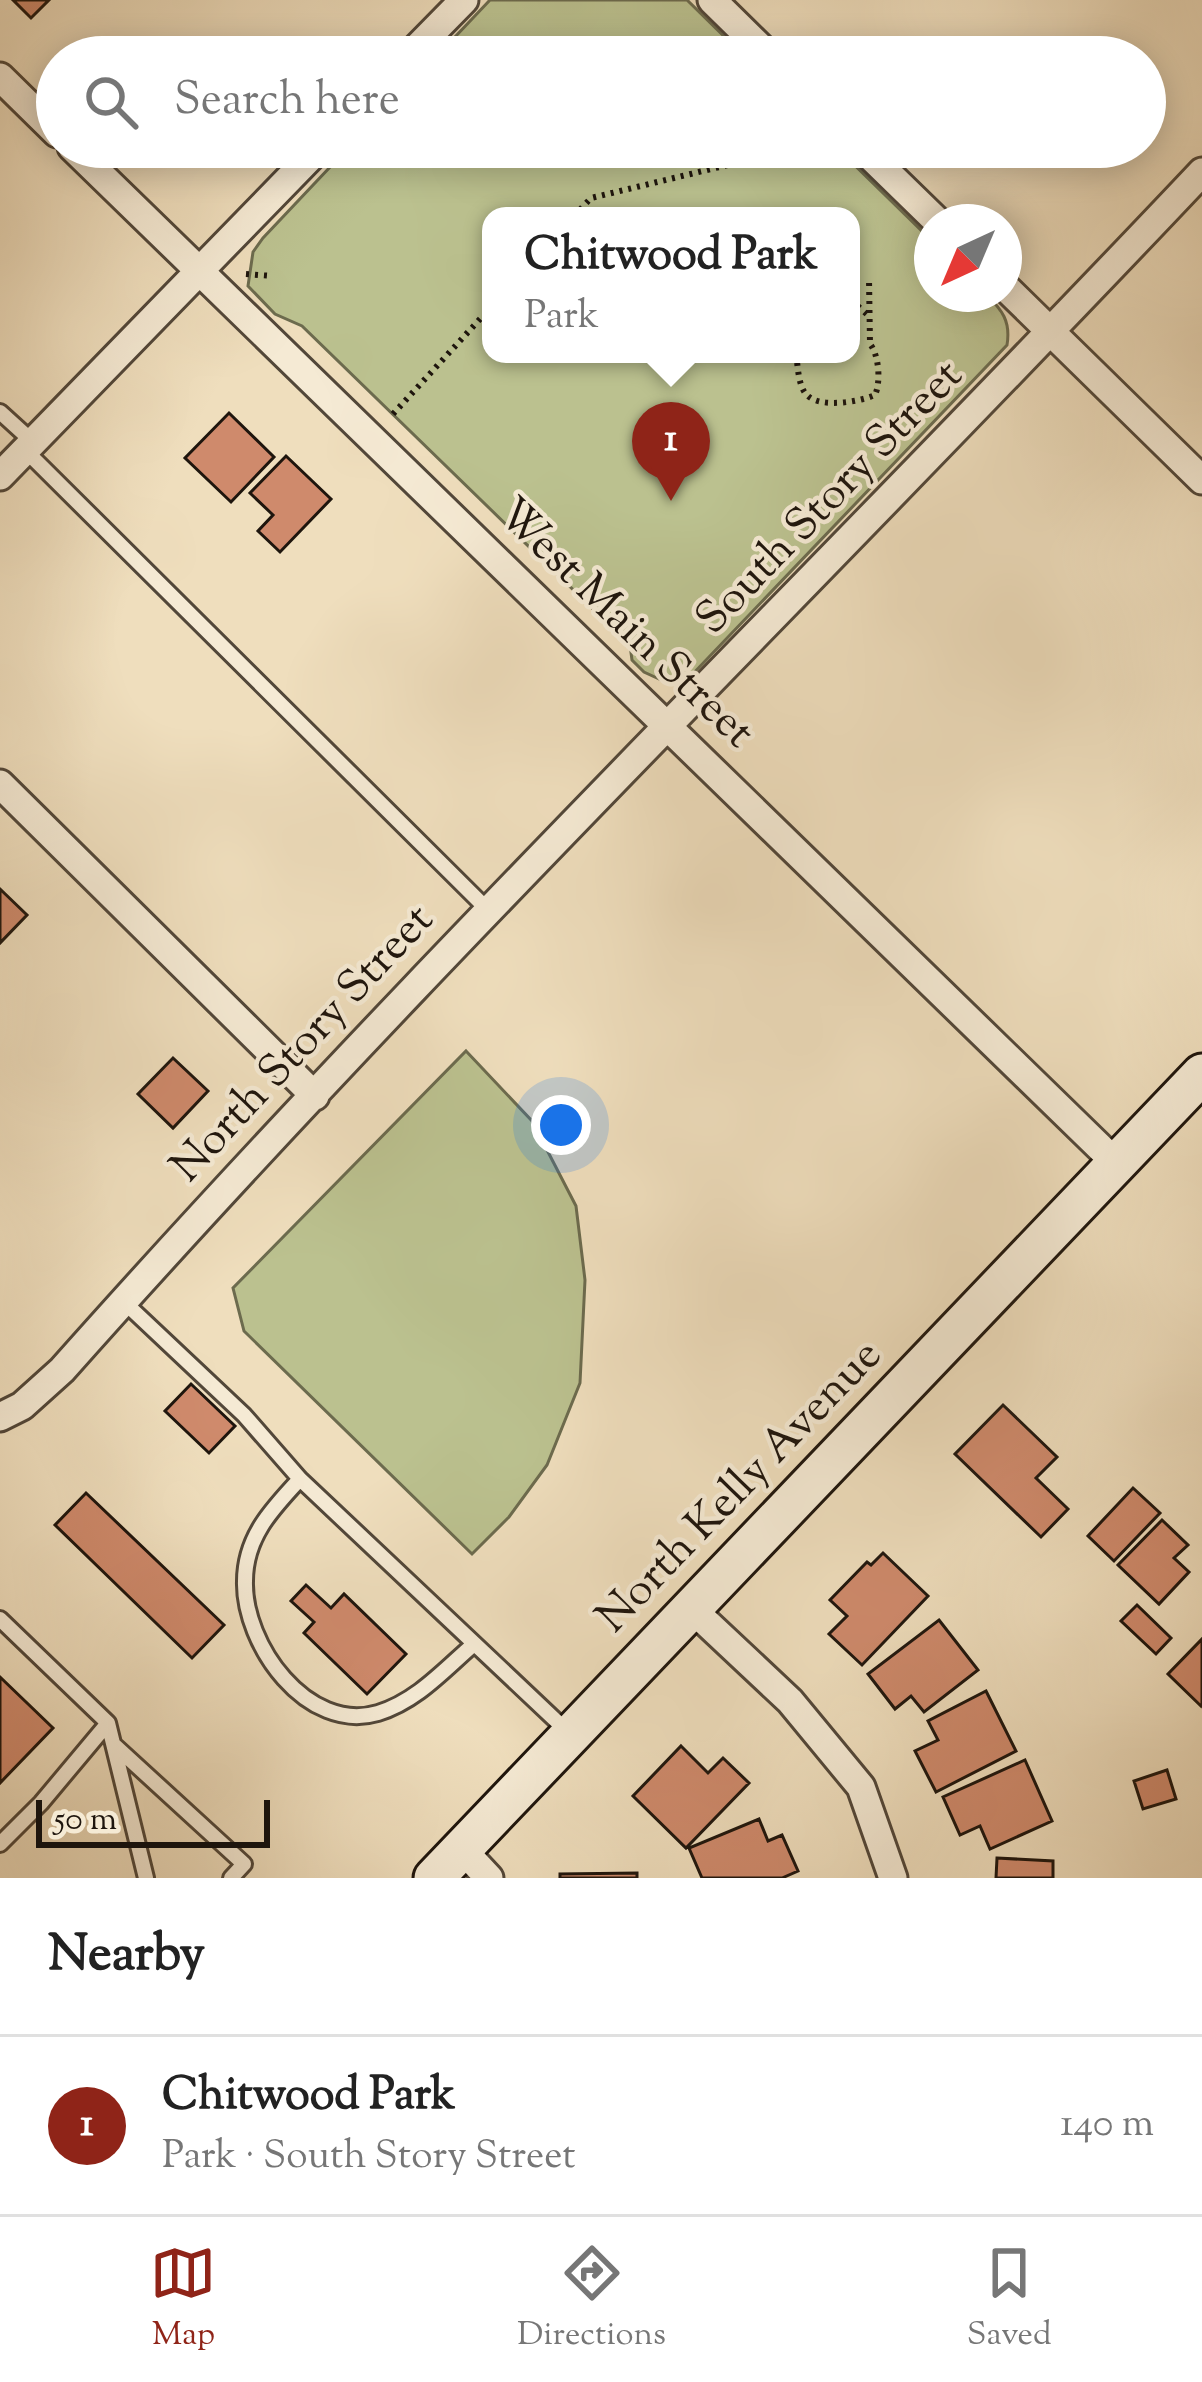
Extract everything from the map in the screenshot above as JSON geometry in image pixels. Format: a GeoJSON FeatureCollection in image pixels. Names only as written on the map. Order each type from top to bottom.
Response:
{"type":"FeatureCollection","features":[{"type":"Feature","properties":{"kind":"main road","name":"North Kelly Avenue"},"geometry":{"type":"LineString","coordinates":[[434,1878],[475,1864],[572,1735],[1202,1074]]}},
{"type":"Feature","properties":{"kind":"street"},"geometry":{"type":"LineString","coordinates":[[429,36],[464,0]]}},
{"type":"Feature","properties":{"kind":"street"},"geometry":{"type":"LineString","coordinates":[[712,0],[749,36]]}},
{"type":"Feature","properties":{"kind":"street"},"geometry":{"type":"LineString","coordinates":[[0,77],[36,112]]}},
{"type":"Feature","properties":{"kind":"street","name":"West Main Street"},"geometry":{"type":"LineString","coordinates":[[93,168],[1117,1164]]}},
{"type":"Feature","properties":{"kind":"street"},"geometry":{"type":"LineString","coordinates":[[0,476],[300,168]]}},
{"type":"Feature","properties":{"kind":"street"},"geometry":{"type":"LineString","coordinates":[[883,168],[920,204]]}},
{"type":"Feature","properties":{"kind":"street","name":"South Story Street"},"geometry":{"type":"LineString","coordinates":[[669,728],[1202,172]]}},
{"type":"Feature","properties":{"kind":"street"},"geometry":{"type":"LineString","coordinates":[[1022,304],[1202,480]]}},
{"type":"Feature","properties":{"kind":"street","name":"North Story Street"},"geometry":{"type":"LineString","coordinates":[[0,1417],[22,1406],[62,1370],[488,910],[669,728]]}},
{"type":"Feature","properties":{"kind":"street"},"geometry":{"type":"LineString","coordinates":[[0,784],[315,1096]]}},
{"type":"Feature","properties":{"kind":"street"},"geometry":{"type":"LineString","coordinates":[[692,1609],[790,1701],[861,1787],[893,1878]]}},
{"type":"Feature","properties":{"kind":"lane"},"geometry":{"type":"LineString","coordinates":[[0,412],[488,910]]}},
{"type":"Feature","properties":{"kind":"lane"},"geometry":{"type":"LineString","coordinates":[[124,1301],[244,1415],[299,1479],[572,1735]]}},
{"type":"Feature","properties":{"kind":"lane"},"geometry":{"type":"LineString","coordinates":[[299,1479],[257,1526],[244,1581],[252,1627],[278,1672],[314,1704],[342,1715],[374,1714],[411,1699],[474,1644]]}},
{"type":"Feature","properties":{"kind":"lane"},"geometry":{"type":"LineString","coordinates":[[0,1619],[107,1723],[146,1878]]}},
{"type":"Feature","properties":{"kind":"lane"},"geometry":{"type":"LineString","coordinates":[[0,1844],[107,1723]]}},
{"type":"Feature","properties":{"kind":"lane"},"geometry":{"type":"LineString","coordinates":[[113,1744],[244,1864],[231,1878]]}},
{"type":"Feature","properties":{"kind":"path"},"geometry":{"type":"LineString","coordinates":[[582,207],[591,198],[715,168]]}},
{"type":"Feature","properties":{"kind":"path"},"geometry":{"type":"LineString","coordinates":[[797,363],[802,391],[819,402],[867,399],[878,388],[875,351],[870,344],[869,279]]}},
{"type":"Feature","properties":{"kind":"path"},"geometry":{"type":"LineString","coordinates":[[860,308],[870,317]]}},
{"type":"Feature","properties":{"kind":"path"},"geometry":{"type":"LineString","coordinates":[[394,414],[482,317]]}},
{"type":"Feature","properties":{"kind":"green space"},"geometry":{"type":"Polygon","coordinates":[[[490,0],[687,0],[724,36],[456,36],[490,0]]]}},
{"type":"Feature","properties":{"kind":"green space"},"geometry":{"type":"Polygon","coordinates":[[[329,168],[857,168],[914,223],[914,312],[1001,312],[1008,329],[1007,345],[688,679],[670,684],[644,672],[632,660],[630,645],[302,326],[275,314],[248,286],[253,252],[329,168]]]}},
{"type":"Feature","properties":{"kind":"green space"},"geometry":{"type":"Polygon","coordinates":[[[466,1051],[532,1121],[576,1206],[585,1280],[580,1383],[547,1465],[509,1517],[472,1554],[244,1331],[233,1288],[466,1051]]]}},
{"type":"Feature","properties":{"kind":"building"},"geometry":{"type":"Polygon","coordinates":[[[13,0],[49,0],[31,18],[13,0]]]}},
{"type":"Feature","properties":{"kind":"building"},"geometry":{"type":"Polygon","coordinates":[[[229,413],[274,457],[231,502],[185,458],[229,413]]]}},
{"type":"Feature","properties":{"kind":"building"},"geometry":{"type":"Polygon","coordinates":[[[286,456],[331,499],[280,552],[258,531],[273,515],[250,493],[286,456]]]}},
{"type":"Feature","properties":{"kind":"building"},"geometry":{"type":"Polygon","coordinates":[[[0,889],[27,915],[0,943],[0,889]]]}},
{"type":"Feature","properties":{"kind":"building"},"geometry":{"type":"Polygon","coordinates":[[[173,1058],[208,1091],[173,1128],[138,1094],[173,1058]]]}},
{"type":"Feature","properties":{"kind":"building"},"geometry":{"type":"Polygon","coordinates":[[[191,1384],[235,1426],[209,1453],[165,1411],[191,1384]]]}},
{"type":"Feature","properties":{"kind":"building"},"geometry":{"type":"Polygon","coordinates":[[[1003,1405],[1057,1457],[1036,1478],[1068,1509],[1041,1537],[955,1454],[1003,1405]]]}},
{"type":"Feature","properties":{"kind":"building"},"geometry":{"type":"Polygon","coordinates":[[[1133,1488],[1160,1513],[1114,1561],[1088,1536],[1133,1488]]]}},
{"type":"Feature","properties":{"kind":"building"},"geometry":{"type":"Polygon","coordinates":[[[86,1493],[224,1625],[192,1658],[55,1525],[86,1493]]]}},
{"type":"Feature","properties":{"kind":"building"},"geometry":{"type":"Polygon","coordinates":[[[1162,1520],[1188,1545],[1174,1558],[1189,1572],[1159,1604],[1118,1565],[1162,1520]]]}},
{"type":"Feature","properties":{"kind":"building"},"geometry":{"type":"Polygon","coordinates":[[[883,1553],[928,1596],[862,1665],[829,1634],[847,1616],[830,1600],[867,1562],[871,1565],[883,1553]]]}},
{"type":"Feature","properties":{"kind":"building"},"geometry":{"type":"Polygon","coordinates":[[[306,1585],[331,1608],[344,1594],[406,1654],[367,1694],[304,1633],[314,1622],[291,1601],[306,1585]]]}},
{"type":"Feature","properties":{"kind":"building"},"geometry":{"type":"Polygon","coordinates":[[[1137,1605],[1171,1638],[1156,1654],[1121,1621],[1137,1605]]]}},
{"type":"Feature","properties":{"kind":"building"},"geometry":{"type":"Polygon","coordinates":[[[939,1620],[978,1670],[924,1712],[911,1696],[895,1709],[868,1674],[939,1620]]]}},
{"type":"Feature","properties":{"kind":"building"},"geometry":{"type":"Polygon","coordinates":[[[1202,1639],[1202,1704],[1201,1706],[1168,1674],[1202,1639]]]}},
{"type":"Feature","properties":{"kind":"building"},"geometry":{"type":"Polygon","coordinates":[[[0,1677],[53,1728],[0,1783],[0,1677]]]}},
{"type":"Feature","properties":{"kind":"building"},"geometry":{"type":"Polygon","coordinates":[[[986,1691],[1016,1751],[936,1792],[915,1751],[938,1740],[928,1721],[986,1691]]]}},
{"type":"Feature","properties":{"kind":"building"},"geometry":{"type":"Polygon","coordinates":[[[681,1746],[708,1773],[723,1758],[749,1783],[686,1848],[633,1796],[681,1746]]]}},
{"type":"Feature","properties":{"kind":"building"},"geometry":{"type":"Polygon","coordinates":[[[1025,1760],[1052,1821],[990,1849],[980,1826],[960,1835],[943,1797],[1025,1760]]]}},
{"type":"Feature","properties":{"kind":"building"},"geometry":{"type":"Polygon","coordinates":[[[1167,1770],[1176,1799],[1143,1809],[1134,1781],[1167,1770]]]}},
{"type":"Feature","properties":{"kind":"building"},"geometry":{"type":"Polygon","coordinates":[[[759,1819],[768,1841],[782,1835],[798,1871],[782,1878],[702,1878],[689,1848],[759,1819]]]}},
{"type":"Feature","properties":{"kind":"building"},"geometry":{"type":"Polygon","coordinates":[[[997,1858],[1053,1861],[1053,1878],[996,1878],[997,1858]]]}},
{"type":"Feature","properties":{"kind":"building"},"geometry":{"type":"Polygon","coordinates":[[[637,1873],[637,1878],[560,1878],[560,1874],[637,1873]]]}},
{"type":"Feature","properties":{"kind":"place","name":"Chitwood Park"},"geometry":{"type":"Point","coordinates":[671,501]}}]}
